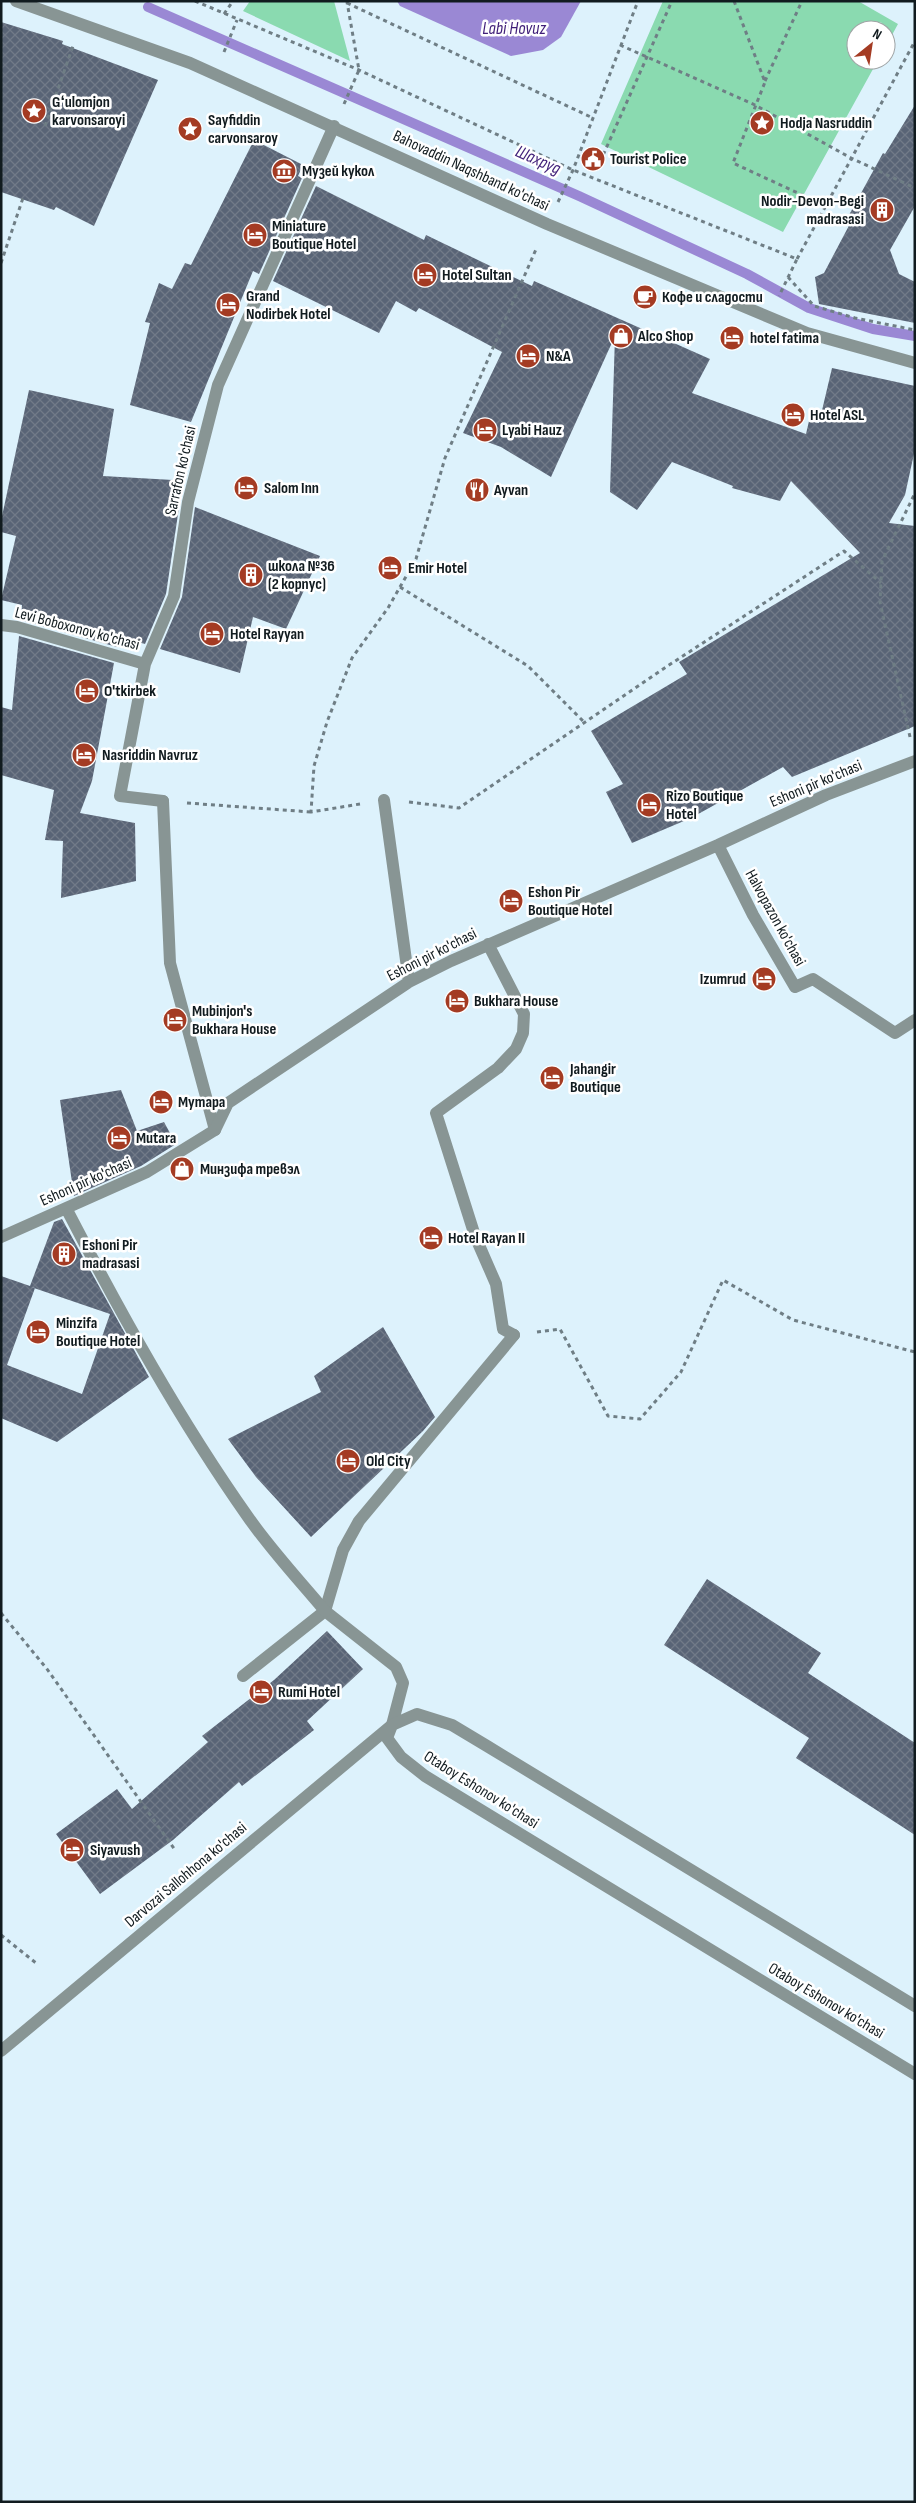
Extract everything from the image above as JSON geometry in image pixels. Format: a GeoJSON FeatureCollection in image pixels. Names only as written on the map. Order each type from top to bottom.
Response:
{"type":"FeatureCollection","features":[{"type":"Feature","properties":{"kind":"street","name":"Bahovaddin Naqshband ko'chasi"},"geometry":{"type":"LineString","coordinates":[[16,1],[190,63],[334,126],[547,224],[807,333],[915,363]]}},
{"type":"Feature","properties":{"kind":"street","name":"Sarrafon ko'chasi"},"geometry":{"type":"LineString","coordinates":[[163,801],[120,796],[145,664],[174,596],[188,502],[218,385],[334,126]]}},
{"type":"Feature","properties":{"kind":"street","name":"Levi Boboxonov ko'chasi"},"geometry":{"type":"LineString","coordinates":[[1,625],[17,627],[145,664]]}},
{"type":"Feature","properties":{"kind":"street","name":"Eshoni pir ko'chasi"},"geometry":{"type":"LineString","coordinates":[[1,1237],[147,1172],[215,1130],[228,1103],[409,982],[488,944],[718,845],[826,794],[915,761]]}},
{"type":"Feature","properties":{"kind":"street"},"geometry":{"type":"LineString","coordinates":[[384,800],[409,982]]}},
{"type":"Feature","properties":{"kind":"street"},"geometry":{"type":"LineString","coordinates":[[163,801],[170,963],[215,1130]]}},
{"type":"Feature","properties":{"kind":"street","name":"Halvopazon ko'chasi"},"geometry":{"type":"LineString","coordinates":[[718,845],[753,915],[795,987],[813,979],[895,1033],[915,1020]]}},
{"type":"Feature","properties":{"kind":"street"},"geometry":{"type":"LineString","coordinates":[[243,1676],[325,1611],[343,1550],[359,1521],[514,1335],[503,1329],[496,1284],[475,1236],[436,1113],[498,1068],[516,1049],[523,1033],[524,1014],[488,944]]}},
{"type":"Feature","properties":{"kind":"street"},"geometry":{"type":"LineString","coordinates":[[66,1208],[108,1290],[201,1449],[249,1519],[325,1611],[396,1667],[404,1683],[392,1725]]}},
{"type":"Feature","properties":{"kind":"street"},"geometry":{"type":"LineString","coordinates":[[392,1725],[417,1714],[452,1725],[915,2006]]}},
{"type":"Feature","properties":{"kind":"street","name":"Darvozai Sallohhona ko'chasi"},"geometry":{"type":"LineString","coordinates":[[1,2051],[392,1725]]}},
{"type":"Feature","properties":{"kind":"street","name":"Otaboy Eshonov ko'chasi"},"geometry":{"type":"LineString","coordinates":[[392,1725],[387,1738],[401,1757],[425,1776],[915,2074]]}},
{"type":"Feature","properties":{"kind":"path"},"geometry":{"type":"LineString","coordinates":[[195,1],[359,70],[574,170],[797,259]]}},
{"type":"Feature","properties":{"kind":"path"},"geometry":{"type":"LineString","coordinates":[[224,14],[233,1]]}},
{"type":"Feature","properties":{"kind":"path"},"geometry":{"type":"LineString","coordinates":[[557,205],[567,180],[574,170],[638,1]]}},
{"type":"Feature","properties":{"kind":"path"},"geometry":{"type":"LineString","coordinates":[[600,162],[672,1]]}},
{"type":"Feature","properties":{"kind":"path"},"geometry":{"type":"LineString","coordinates":[[734,1],[765,82]]}},
{"type":"Feature","properties":{"kind":"path"},"geometry":{"type":"LineString","coordinates":[[802,1],[755,105],[733,163],[826,206]]}},
{"type":"Feature","properties":{"kind":"path"},"geometry":{"type":"LineString","coordinates":[[347,2],[593,118]]}},
{"type":"Feature","properties":{"kind":"path"},"geometry":{"type":"LineString","coordinates":[[344,104],[359,70],[347,2]]}},
{"type":"Feature","properties":{"kind":"path"},"geometry":{"type":"LineString","coordinates":[[224,52],[237,20]]}},
{"type":"Feature","properties":{"kind":"path"},"geometry":{"type":"LineString","coordinates":[[45,126],[80,24]]}},
{"type":"Feature","properties":{"kind":"path"},"geometry":{"type":"LineString","coordinates":[[778,300],[797,259],[915,41]]}},
{"type":"Feature","properties":{"kind":"path"},"geometry":{"type":"LineString","coordinates":[[620,45],[755,105],[851,158],[915,188]]}},
{"type":"Feature","properties":{"kind":"path"},"geometry":{"type":"LineString","coordinates":[[1,263],[23,198]]}},
{"type":"Feature","properties":{"kind":"path"},"geometry":{"type":"LineString","coordinates":[[311,812],[314,766],[327,722],[352,658],[388,608],[416,559],[445,458],[547,224]]}},
{"type":"Feature","properties":{"kind":"path"},"geometry":{"type":"LineString","coordinates":[[788,277],[814,306],[855,318],[915,330]]}},
{"type":"Feature","properties":{"kind":"path"},"geometry":{"type":"LineString","coordinates":[[912,746],[880,602],[882,561],[915,493]]}},
{"type":"Feature","properties":{"kind":"path"},"geometry":{"type":"LineString","coordinates":[[163,801],[311,812],[384,800],[459,808],[666,667],[844,551],[881,582]]}},
{"type":"Feature","properties":{"kind":"path"},"geometry":{"type":"LineString","coordinates":[[400,587],[528,666],[585,723]]}},
{"type":"Feature","properties":{"kind":"path"},"geometry":{"type":"LineString","coordinates":[[514,1335],[560,1330],[608,1416],[640,1419],[681,1372],[723,1280],[793,1320],[915,1352]]}},
{"type":"Feature","properties":{"kind":"path"},"geometry":{"type":"LineString","coordinates":[[1,1613],[47,1669],[175,1850]]}},
{"type":"Feature","properties":{"kind":"path"},"geometry":{"type":"LineString","coordinates":[[1,1935],[36,1963]]}},
{"type":"Feature","properties":{"kind":"green space"},"geometry":{"type":"Polygon","coordinates":[[[250,1],[334,1],[350,61],[243,11],[250,1]]]}},
{"type":"Feature","properties":{"kind":"green space"},"geometry":{"type":"Polygon","coordinates":[[[663,1],[858,1],[891,20],[846,20],[846,70],[872,70],[783,232],[601,144],[663,1]]]}},
{"type":"Feature","properties":{"kind":"water","name":"Labi Hovuz"},"geometry":{"type":"Polygon","coordinates":[[[397,1],[581,1],[561,37],[543,50],[511,56],[400,6],[397,1]]]}},
{"type":"Feature","properties":{"kind":"building"},"geometry":{"type":"Polygon","coordinates":[[[1,22],[63,41],[62,44],[158,80],[94,226],[56,207],[54,210],[1,192],[1,22]]]}},
{"type":"Feature","properties":{"kind":"building","name":"Nodir-Devon-Begi madrasasi"},"geometry":{"type":"Polygon","coordinates":[[[915,105],[915,206],[890,250],[899,274],[915,282],[915,323],[819,304],[815,277],[824,273],[853,218],[849,215],[883,153],[885,154],[915,105]]]}},
{"type":"Feature","properties":{"kind":"building"},"geometry":{"type":"Polygon","coordinates":[[[254,140],[303,165],[298,176],[302,178],[259,274],[253,271],[191,422],[130,405],[150,323],[145,322],[159,283],[172,289],[185,263],[191,265],[254,140]]]}},
{"type":"Feature","properties":{"kind":"building"},"geometry":{"type":"Polygon","coordinates":[[[316,186],[424,240],[426,235],[532,286],[534,281],[710,359],[692,393],[806,434],[809,421],[819,423],[832,368],[915,386],[915,449],[905,495],[889,523],[915,526],[915,726],[792,777],[783,767],[691,818],[632,843],[606,792],[623,784],[591,731],[687,674],[679,662],[860,553],[791,481],[780,501],[732,488],[733,486],[672,462],[637,510],[610,492],[615,336],[551,477],[501,447],[463,433],[502,352],[419,308],[416,312],[396,301],[379,333],[273,281],[316,186]]]}},
{"type":"Feature","properties":{"kind":"building"},"geometry":{"type":"Polygon","coordinates":[[[29,390],[114,409],[103,476],[173,480],[171,498],[180,501],[166,594],[145,644],[119,637],[117,647],[21,620],[22,605],[1,600],[16,536],[1,532],[1,521],[29,390]]]}},
{"type":"Feature","properties":{"kind":"building","name":"школа №36 (2 корпус)"},"geometry":{"type":"Polygon","coordinates":[[[195,507],[320,556],[286,629],[253,617],[240,673],[160,649],[182,597],[195,507]]]}},
{"type":"Feature","properties":{"kind":"building"},"geometry":{"type":"Polygon","coordinates":[[[19,636],[114,663],[92,781],[80,813],[135,823],[136,881],[61,898],[63,841],[45,840],[54,790],[1,775],[1,707],[12,710],[19,636]]]}},
{"type":"Feature","properties":{"kind":"building","name":"Mutara"},"geometry":{"type":"Polygon","coordinates":[[[121,1090],[137,1131],[164,1122],[176,1144],[141,1166],[74,1196],[60,1100],[121,1090]]]}},
{"type":"Feature","properties":{"kind":"building"},"geometry":{"type":"Polygon","coordinates":[[[62,1219],[149,1377],[57,1442],[1,1418],[1,1276],[30,1286],[54,1222],[62,1219]],[[35,1288],[7,1365],[82,1394],[110,1314],[35,1288]]]}},
{"type":"Feature","properties":{"kind":"building"},"geometry":{"type":"Polygon","coordinates":[[[383,1327],[435,1417],[423,1431],[311,1537],[256,1477],[228,1439],[321,1392],[314,1376],[383,1327]]]}},
{"type":"Feature","properties":{"kind":"building"},"geometry":{"type":"Polygon","coordinates":[[[707,1579],[821,1653],[808,1673],[915,1743],[915,1835],[796,1758],[809,1738],[664,1645],[707,1579]]]}},
{"type":"Feature","properties":{"kind":"building"},"geometry":{"type":"Polygon","coordinates":[[[327,1631],[363,1669],[307,1721],[314,1730],[242,1786],[239,1782],[173,1840],[100,1894],[56,1834],[117,1789],[132,1809],[208,1742],[202,1736],[274,1680],[327,1631]]]}},
{"type":"Feature","properties":{"kind":"waterway","name":"Шахруд"},"geometry":{"type":"LineString","coordinates":[[148,7],[579,196],[747,274],[809,308],[873,329],[915,336]]}},
{"type":"Feature","properties":{"kind":"place","name":"Gʻulomjon karvonsaroyi"},"geometry":{"type":"Point","coordinates":[34,111]}},
{"type":"Feature","properties":{"kind":"place","name":"Hodja Nasruddin"},"geometry":{"type":"Point","coordinates":[762,123]}},
{"type":"Feature","properties":{"kind":"place","name":"Sayfiddin carvonsaroy"},"geometry":{"type":"Point","coordinates":[190,129]}},
{"type":"Feature","properties":{"kind":"place","name":"Tourist Police"},"geometry":{"type":"Point","coordinates":[593,159]}},
{"type":"Feature","properties":{"kind":"place","name":"Музей кукол"},"geometry":{"type":"Point","coordinates":[284,171]}},
{"type":"Feature","properties":{"kind":"place","name":"Nodir-Devon-Begi madrasasi"},"geometry":{"type":"Point","coordinates":[882,210]}},
{"type":"Feature","properties":{"kind":"place","name":"Miniature Boutique Hotel"},"geometry":{"type":"Point","coordinates":[255,235]}},
{"type":"Feature","properties":{"kind":"place","name":"Hotel Sultan"},"geometry":{"type":"Point","coordinates":[425,275]}},
{"type":"Feature","properties":{"kind":"place","name":"Кофе и сладости"},"geometry":{"type":"Point","coordinates":[645,297]}},
{"type":"Feature","properties":{"kind":"place","name":"Grand Nodirbek Hotel"},"geometry":{"type":"Point","coordinates":[228,305]}},
{"type":"Feature","properties":{"kind":"place","name":"Alco Shop"},"geometry":{"type":"Point","coordinates":[621,336]}},
{"type":"Feature","properties":{"kind":"place","name":"hotel fatima"},"geometry":{"type":"Point","coordinates":[732,338]}},
{"type":"Feature","properties":{"kind":"place","name":"N&A"},"geometry":{"type":"Point","coordinates":[528,356]}},
{"type":"Feature","properties":{"kind":"place","name":"Hotel ASL"},"geometry":{"type":"Point","coordinates":[793,415]}},
{"type":"Feature","properties":{"kind":"place","name":"Lyabi Hauz"},"geometry":{"type":"Point","coordinates":[485,430]}},
{"type":"Feature","properties":{"kind":"place","name":"Salom Inn"},"geometry":{"type":"Point","coordinates":[246,488]}},
{"type":"Feature","properties":{"kind":"place","name":"Ayvan"},"geometry":{"type":"Point","coordinates":[477,490]}},
{"type":"Feature","properties":{"kind":"place","name":"Emir Hotel"},"geometry":{"type":"Point","coordinates":[390,568]}},
{"type":"Feature","properties":{"kind":"place","name":"школа №36 (2 корпус)"},"geometry":{"type":"Point","coordinates":[251,575]}},
{"type":"Feature","properties":{"kind":"place","name":"Hotel Rayyan"},"geometry":{"type":"Point","coordinates":[212,634]}},
{"type":"Feature","properties":{"kind":"place","name":"O'tkirbek"},"geometry":{"type":"Point","coordinates":[87,691]}},
{"type":"Feature","properties":{"kind":"place","name":"Nasriddin Navruz"},"geometry":{"type":"Point","coordinates":[84,755]}},
{"type":"Feature","properties":{"kind":"place","name":"Rizo Boutique Hotel"},"geometry":{"type":"Point","coordinates":[649,805]}},
{"type":"Feature","properties":{"kind":"place","name":"Eshon Pir Boutique Hotel"},"geometry":{"type":"Point","coordinates":[511,901]}},
{"type":"Feature","properties":{"kind":"place","name":"Izumrud"},"geometry":{"type":"Point","coordinates":[764,979]}},
{"type":"Feature","properties":{"kind":"place","name":"Bukhara House"},"geometry":{"type":"Point","coordinates":[457,1001]}},
{"type":"Feature","properties":{"kind":"place","name":"Mubinjon's Bukhara House"},"geometry":{"type":"Point","coordinates":[175,1020]}},
{"type":"Feature","properties":{"kind":"place","name":"Jahangir Boutique"},"geometry":{"type":"Point","coordinates":[552,1078]}},
{"type":"Feature","properties":{"kind":"place","name":"Мутара"},"geometry":{"type":"Point","coordinates":[161,1102]}},
{"type":"Feature","properties":{"kind":"place","name":"Mutara"},"geometry":{"type":"Point","coordinates":[119,1138]}},
{"type":"Feature","properties":{"kind":"place","name":"Минзифа тревэл"},"geometry":{"type":"Point","coordinates":[182,1169]}},
{"type":"Feature","properties":{"kind":"place","name":"Hotel Rayan II"},"geometry":{"type":"Point","coordinates":[431,1238]}},
{"type":"Feature","properties":{"kind":"place","name":"Eshoni Pir madrasasi"},"geometry":{"type":"Point","coordinates":[64,1254]}},
{"type":"Feature","properties":{"kind":"place","name":"Minzifa Boutique Hotel"},"geometry":{"type":"Point","coordinates":[38,1332]}},
{"type":"Feature","properties":{"kind":"place","name":"Old City"},"geometry":{"type":"Point","coordinates":[348,1461]}},
{"type":"Feature","properties":{"kind":"place","name":"Rumi Hotel"},"geometry":{"type":"Point","coordinates":[261,1692]}},
{"type":"Feature","properties":{"kind":"place","name":"Siyavush"},"geometry":{"type":"Point","coordinates":[72,1850]}}]}
